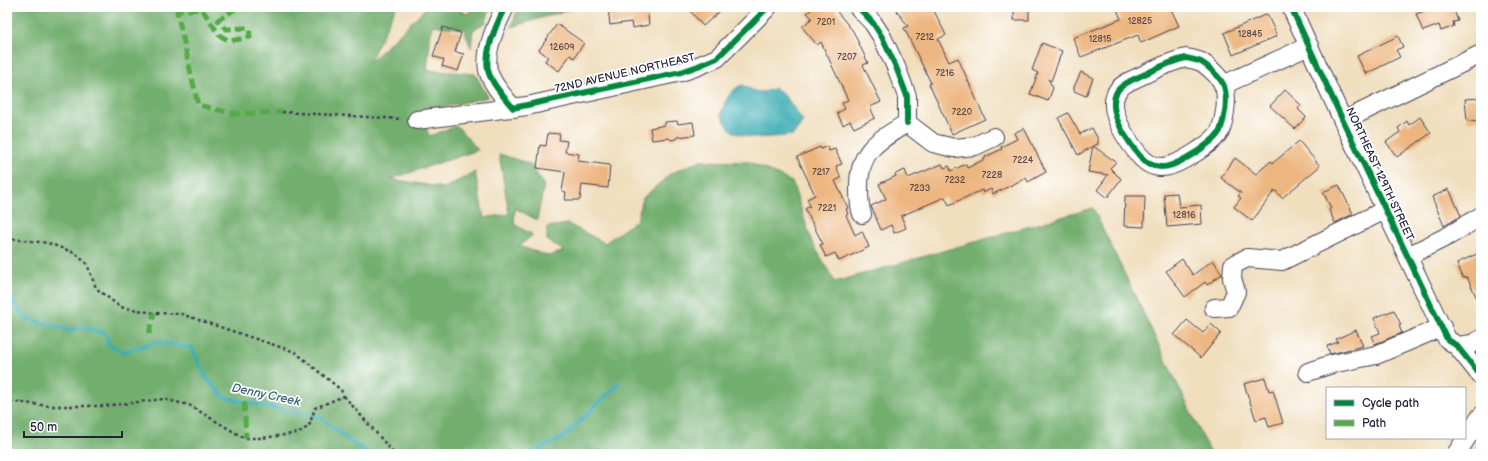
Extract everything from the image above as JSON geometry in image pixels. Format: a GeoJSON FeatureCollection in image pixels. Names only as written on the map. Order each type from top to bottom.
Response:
{"type":"FeatureCollection","features":[{"type":"Feature","properties":{"kind":"street"},"geometry":{"type":"LineString","coordinates":[[505,7],[497,23],[488,51],[487,62],[490,77],[513,108]]}},
{"type":"Feature","properties":{"kind":"street"},"geometry":{"type":"LineString","coordinates":[[858,7],[876,28],[896,67],[907,96],[907,123]]}},
{"type":"Feature","properties":{"kind":"street","name":"NORTHEAST 129TH STREET"},"geometry":{"type":"LineString","coordinates":[[1291,7],[1343,121],[1447,339],[1457,346],[1481,376]]}},
{"type":"Feature","properties":{"kind":"street","name":"72ND AVENUE NORTHEAST"},"geometry":{"type":"LineString","coordinates":[[417,120],[513,108],[682,72],[717,58],[763,9]]}},
{"type":"Feature","properties":{"kind":"street"},"geometry":{"type":"LineString","coordinates":[[1224,85],[1309,46]]}},
{"type":"Feature","properties":{"kind":"street"},"geometry":{"type":"LineString","coordinates":[[1343,121],[1481,54]]}},
{"type":"Feature","properties":{"kind":"street"},"geometry":{"type":"LineString","coordinates":[[1186,58],[1200,61],[1210,67],[1224,85],[1226,103],[1220,131],[1213,141],[1178,164],[1165,168],[1151,166],[1141,157],[1118,124],[1114,99],[1118,90],[1126,83],[1173,60],[1186,58]]}},
{"type":"Feature","properties":{"kind":"street"},"geometry":{"type":"LineString","coordinates":[[907,123],[933,143],[954,148],[975,146],[994,138]]}},
{"type":"Feature","properties":{"kind":"street"},"geometry":{"type":"LineString","coordinates":[[862,214],[859,207],[859,183],[861,165],[865,155],[880,140],[907,123]]}},
{"type":"Feature","properties":{"kind":"street"},"geometry":{"type":"LineString","coordinates":[[1214,308],[1229,306],[1236,292],[1232,278],[1233,265],[1247,258],[1282,261],[1385,210]]}},
{"type":"Feature","properties":{"kind":"street"},"geometry":{"type":"LineString","coordinates":[[1408,256],[1450,235],[1481,216]]}},
{"type":"Feature","properties":{"kind":"street"},"geometry":{"type":"LineString","coordinates":[[1308,372],[1332,364],[1376,355],[1442,327]]}},
{"type":"Feature","properties":{"kind":"street"},"geometry":{"type":"LineString","coordinates":[[1457,346],[1472,344],[1481,340]]}},
{"type":"Feature","properties":{"kind":"street"},"geometry":{"type":"LineString","coordinates":[[1466,439],[1481,416]]}},
{"type":"Feature","properties":{"kind":"street"},"geometry":{"type":"LineString","coordinates":[[1456,454],[1466,439]]}},
{"type":"Feature","properties":{"kind":"path"},"geometry":{"type":"LineString","coordinates":[[282,112],[417,120]]}},
{"type":"Feature","properties":{"kind":"path"},"geometry":{"type":"LineString","coordinates":[[7,237],[48,243],[75,253],[87,264],[96,288],[120,307],[154,313],[181,314],[295,352],[341,390],[344,396],[394,454]]}},
{"type":"Feature","properties":{"kind":"path"},"geometry":{"type":"LineString","coordinates":[[7,401],[50,406],[105,406],[163,399],[189,405],[244,438],[262,438],[299,433],[309,426],[315,408],[344,396]]}},
{"type":"Feature","properties":{"kind":"green space"},"geometry":{"type":"Polygon","coordinates":[[[7,7],[396,7],[369,63],[427,7],[452,7],[467,14],[473,7],[490,7],[486,22],[473,30],[471,48],[464,29],[432,25],[427,70],[475,74],[488,97],[421,112],[429,136],[457,126],[478,150],[391,179],[444,188],[475,172],[484,218],[509,214],[499,154],[530,164],[544,185],[537,220],[515,208],[514,224],[533,235],[519,246],[548,256],[564,251],[547,240],[547,227],[568,224],[605,243],[637,220],[643,198],[670,174],[699,161],[750,162],[792,182],[812,242],[835,282],[1093,208],[1211,454],[7,454],[7,7]]]}},
{"type":"Feature","properties":{"kind":"green space"},"geometry":{"type":"Polygon","coordinates":[[[519,7],[578,7],[511,27],[519,7]]]}},
{"type":"Feature","properties":{"kind":"water"},"geometry":{"type":"Polygon","coordinates":[[[742,85],[758,92],[775,88],[786,97],[803,121],[793,135],[752,137],[744,136],[731,130],[721,114],[731,93],[742,85]]]}},
{"type":"Feature","properties":{"kind":"building"},"geometry":{"type":"Polygon","coordinates":[[[647,7],[649,25],[632,28],[631,22],[610,25],[608,8],[647,7]]]}},
{"type":"Feature","properties":{"kind":"building"},"geometry":{"type":"Polygon","coordinates":[[[687,7],[725,7],[703,26],[687,7]]]}},
{"type":"Feature","properties":{"kind":"building"},"geometry":{"type":"Polygon","coordinates":[[[814,7],[833,7],[853,31],[868,63],[863,65],[881,102],[870,107],[875,118],[854,128],[850,121],[843,125],[837,113],[845,109],[842,103],[848,100],[821,42],[817,45],[802,27],[812,18],[807,13],[814,7]]]}},
{"type":"Feature","properties":{"kind":"building"},"geometry":{"type":"Polygon","coordinates":[[[894,7],[932,7],[946,35],[938,39],[949,62],[958,58],[985,119],[952,134],[929,84],[931,83],[904,28],[908,26],[894,7]]]}},
{"type":"Feature","properties":{"kind":"building"},"geometry":{"type":"Polygon","coordinates":[[[1014,7],[1029,7],[1029,20],[1014,20],[1014,7]]]}},
{"type":"Feature","properties":{"kind":"building"},"geometry":{"type":"Polygon","coordinates":[[[1116,7],[1170,7],[1179,26],[1141,43],[1138,35],[1081,57],[1073,38],[1121,19],[1116,7]]]}},
{"type":"Feature","properties":{"kind":"building"},"geometry":{"type":"Polygon","coordinates":[[[1436,7],[1453,7],[1458,21],[1453,22],[1454,26],[1441,31],[1439,25],[1423,31],[1416,14],[1436,7]]]}},
{"type":"Feature","properties":{"kind":"building"},"geometry":{"type":"Polygon","coordinates":[[[1267,14],[1277,36],[1233,55],[1224,33],[1267,14]]]}},
{"type":"Feature","properties":{"kind":"building"},"geometry":{"type":"Polygon","coordinates":[[[557,24],[584,43],[574,58],[570,55],[559,71],[545,61],[548,57],[539,50],[557,24]]]}},
{"type":"Feature","properties":{"kind":"building"},"geometry":{"type":"Polygon","coordinates":[[[443,27],[461,33],[455,52],[464,54],[458,71],[442,66],[444,60],[433,56],[443,27]]]}},
{"type":"Feature","properties":{"kind":"building"},"geometry":{"type":"Polygon","coordinates":[[[1398,36],[1403,47],[1396,50],[1400,57],[1366,74],[1357,56],[1398,36]]]}},
{"type":"Feature","properties":{"kind":"building"},"geometry":{"type":"Polygon","coordinates":[[[1042,43],[1062,51],[1051,81],[1048,79],[1053,88],[1048,101],[1030,94],[1038,73],[1032,70],[1042,43]]]}},
{"type":"Feature","properties":{"kind":"building"},"geometry":{"type":"Polygon","coordinates":[[[1081,72],[1093,78],[1086,96],[1074,91],[1074,87],[1081,72]]]}},
{"type":"Feature","properties":{"kind":"building"},"geometry":{"type":"Polygon","coordinates":[[[1285,90],[1301,105],[1298,109],[1306,117],[1295,129],[1270,106],[1285,90]]]}},
{"type":"Feature","properties":{"kind":"building"},"geometry":{"type":"Polygon","coordinates":[[[1481,98],[1481,120],[1467,121],[1465,99],[1481,98]]]}},
{"type":"Feature","properties":{"kind":"building"},"geometry":{"type":"Polygon","coordinates":[[[1068,113],[1080,134],[1092,128],[1098,139],[1098,144],[1078,155],[1058,118],[1068,113]]]}},
{"type":"Feature","properties":{"kind":"building"},"geometry":{"type":"Polygon","coordinates":[[[1420,117],[1431,133],[1397,157],[1386,142],[1400,132],[1398,128],[1407,121],[1409,125],[1420,117]]]}},
{"type":"Feature","properties":{"kind":"building"},"geometry":{"type":"Polygon","coordinates":[[[677,121],[678,124],[693,122],[695,135],[677,137],[676,139],[671,140],[669,138],[652,140],[650,128],[665,125],[665,122],[677,121]]]}},
{"type":"Feature","properties":{"kind":"building"},"geometry":{"type":"Polygon","coordinates":[[[1024,128],[1046,172],[1028,182],[1026,178],[993,194],[991,189],[983,193],[982,190],[949,205],[945,197],[901,216],[906,228],[894,233],[891,225],[881,230],[871,206],[886,199],[879,184],[896,176],[895,174],[905,170],[908,178],[942,164],[944,168],[949,166],[951,171],[966,164],[967,168],[985,159],[985,157],[1002,149],[1001,147],[1017,139],[1014,133],[1024,128]]]}},
{"type":"Feature","properties":{"kind":"building"},"geometry":{"type":"Polygon","coordinates":[[[548,133],[560,134],[559,140],[567,141],[565,152],[579,154],[578,161],[610,165],[608,188],[582,185],[580,200],[565,200],[566,192],[562,191],[565,172],[537,168],[540,145],[546,146],[548,133]]]}},
{"type":"Feature","properties":{"kind":"building"},"geometry":{"type":"Polygon","coordinates":[[[1299,141],[1320,166],[1282,198],[1275,190],[1252,221],[1234,207],[1241,198],[1238,196],[1241,193],[1221,178],[1235,158],[1256,174],[1271,161],[1273,163],[1299,141]]]}},
{"type":"Feature","properties":{"kind":"building"},"geometry":{"type":"Polygon","coordinates":[[[827,146],[829,151],[835,149],[842,164],[836,166],[841,178],[835,181],[848,208],[846,209],[848,214],[846,215],[855,235],[862,231],[869,247],[839,261],[835,253],[826,257],[820,245],[823,244],[805,209],[810,206],[807,199],[815,195],[797,157],[820,147],[821,149],[827,146]]]}},
{"type":"Feature","properties":{"kind":"building"},"geometry":{"type":"Polygon","coordinates":[[[1093,146],[1116,162],[1110,168],[1121,179],[1107,198],[1097,190],[1108,175],[1088,172],[1093,146]]]}},
{"type":"Feature","properties":{"kind":"building"},"geometry":{"type":"Polygon","coordinates":[[[1339,185],[1353,214],[1335,223],[1329,210],[1331,208],[1323,192],[1339,185]]]}},
{"type":"Feature","properties":{"kind":"building"},"geometry":{"type":"Polygon","coordinates":[[[1449,189],[1461,216],[1444,226],[1432,197],[1449,189]]]}},
{"type":"Feature","properties":{"kind":"building"},"geometry":{"type":"Polygon","coordinates":[[[1177,193],[1179,207],[1201,205],[1202,224],[1167,227],[1164,194],[1177,193]]]}},
{"type":"Feature","properties":{"kind":"building"},"geometry":{"type":"Polygon","coordinates":[[[1125,196],[1145,196],[1144,227],[1124,226],[1125,196]]]}},
{"type":"Feature","properties":{"kind":"building"},"geometry":{"type":"Polygon","coordinates":[[[1481,252],[1481,307],[1467,277],[1463,278],[1457,263],[1481,252]]]}},
{"type":"Feature","properties":{"kind":"building"},"geometry":{"type":"Polygon","coordinates":[[[1182,259],[1193,275],[1213,260],[1222,274],[1207,285],[1205,282],[1185,297],[1166,271],[1182,259]]]}},
{"type":"Feature","properties":{"kind":"building"},"geometry":{"type":"Polygon","coordinates":[[[1394,310],[1401,325],[1399,326],[1402,333],[1375,344],[1372,336],[1380,333],[1374,318],[1394,310]]]}},
{"type":"Feature","properties":{"kind":"building"},"geometry":{"type":"Polygon","coordinates":[[[1187,320],[1203,333],[1211,324],[1221,333],[1201,358],[1174,335],[1187,320]]]}},
{"type":"Feature","properties":{"kind":"building"},"geometry":{"type":"Polygon","coordinates":[[[1356,330],[1363,346],[1330,354],[1327,346],[1338,342],[1336,339],[1356,330]]]}},
{"type":"Feature","properties":{"kind":"building"},"geometry":{"type":"Polygon","coordinates":[[[1265,378],[1269,391],[1273,390],[1283,423],[1269,427],[1266,417],[1256,420],[1244,384],[1265,378]]]}},
{"type":"Feature","properties":{"kind":"waterway","name":"Denny Creek"},"geometry":{"type":"LineString","coordinates":[[7,295],[27,319],[73,331],[80,327],[105,333],[109,345],[123,352],[157,342],[192,348],[206,378],[224,397],[320,417],[348,440],[370,454]]}},
{"type":"Feature","properties":{"kind":"waterway"},"geometry":{"type":"LineString","coordinates":[[529,454],[563,438],[619,383]]}},
{"type":"Feature","properties":{"kind":"marked path"},"geometry":{"type":"LineString","coordinates":[[235,7],[235,9],[218,20],[226,29],[249,28],[250,37],[230,41],[219,35],[202,9],[177,11],[198,105],[234,114],[282,112]]}},
{"type":"Feature","properties":{"kind":"marked path"},"geometry":{"type":"LineString","coordinates":[[149,334],[154,313]]}},
{"type":"Feature","properties":{"kind":"marked path"},"geometry":{"type":"LineString","coordinates":[[244,402],[246,438]]}},
{"type":"Feature","properties":{"kind":"cycle path"},"geometry":{"type":"LineString","coordinates":[[505,7],[490,42],[487,61],[488,70],[493,82],[513,108],[681,72],[698,66],[717,58],[768,7]]}},
{"type":"Feature","properties":{"kind":"cycle path"},"geometry":{"type":"LineString","coordinates":[[858,7],[873,23],[882,37],[896,67],[907,96],[907,123]]}},
{"type":"Feature","properties":{"kind":"cycle path"},"geometry":{"type":"LineString","coordinates":[[1291,7],[1343,121],[1447,339],[1457,346],[1481,376]]}},
{"type":"Feature","properties":{"kind":"cycle path"},"geometry":{"type":"LineString","coordinates":[[1186,58],[1204,64],[1214,72],[1224,86],[1226,103],[1222,126],[1213,140],[1183,160],[1168,166],[1154,166],[1146,162],[1139,155],[1124,133],[1116,115],[1114,106],[1115,98],[1118,90],[1128,82],[1166,64],[1186,58]]}}]}
